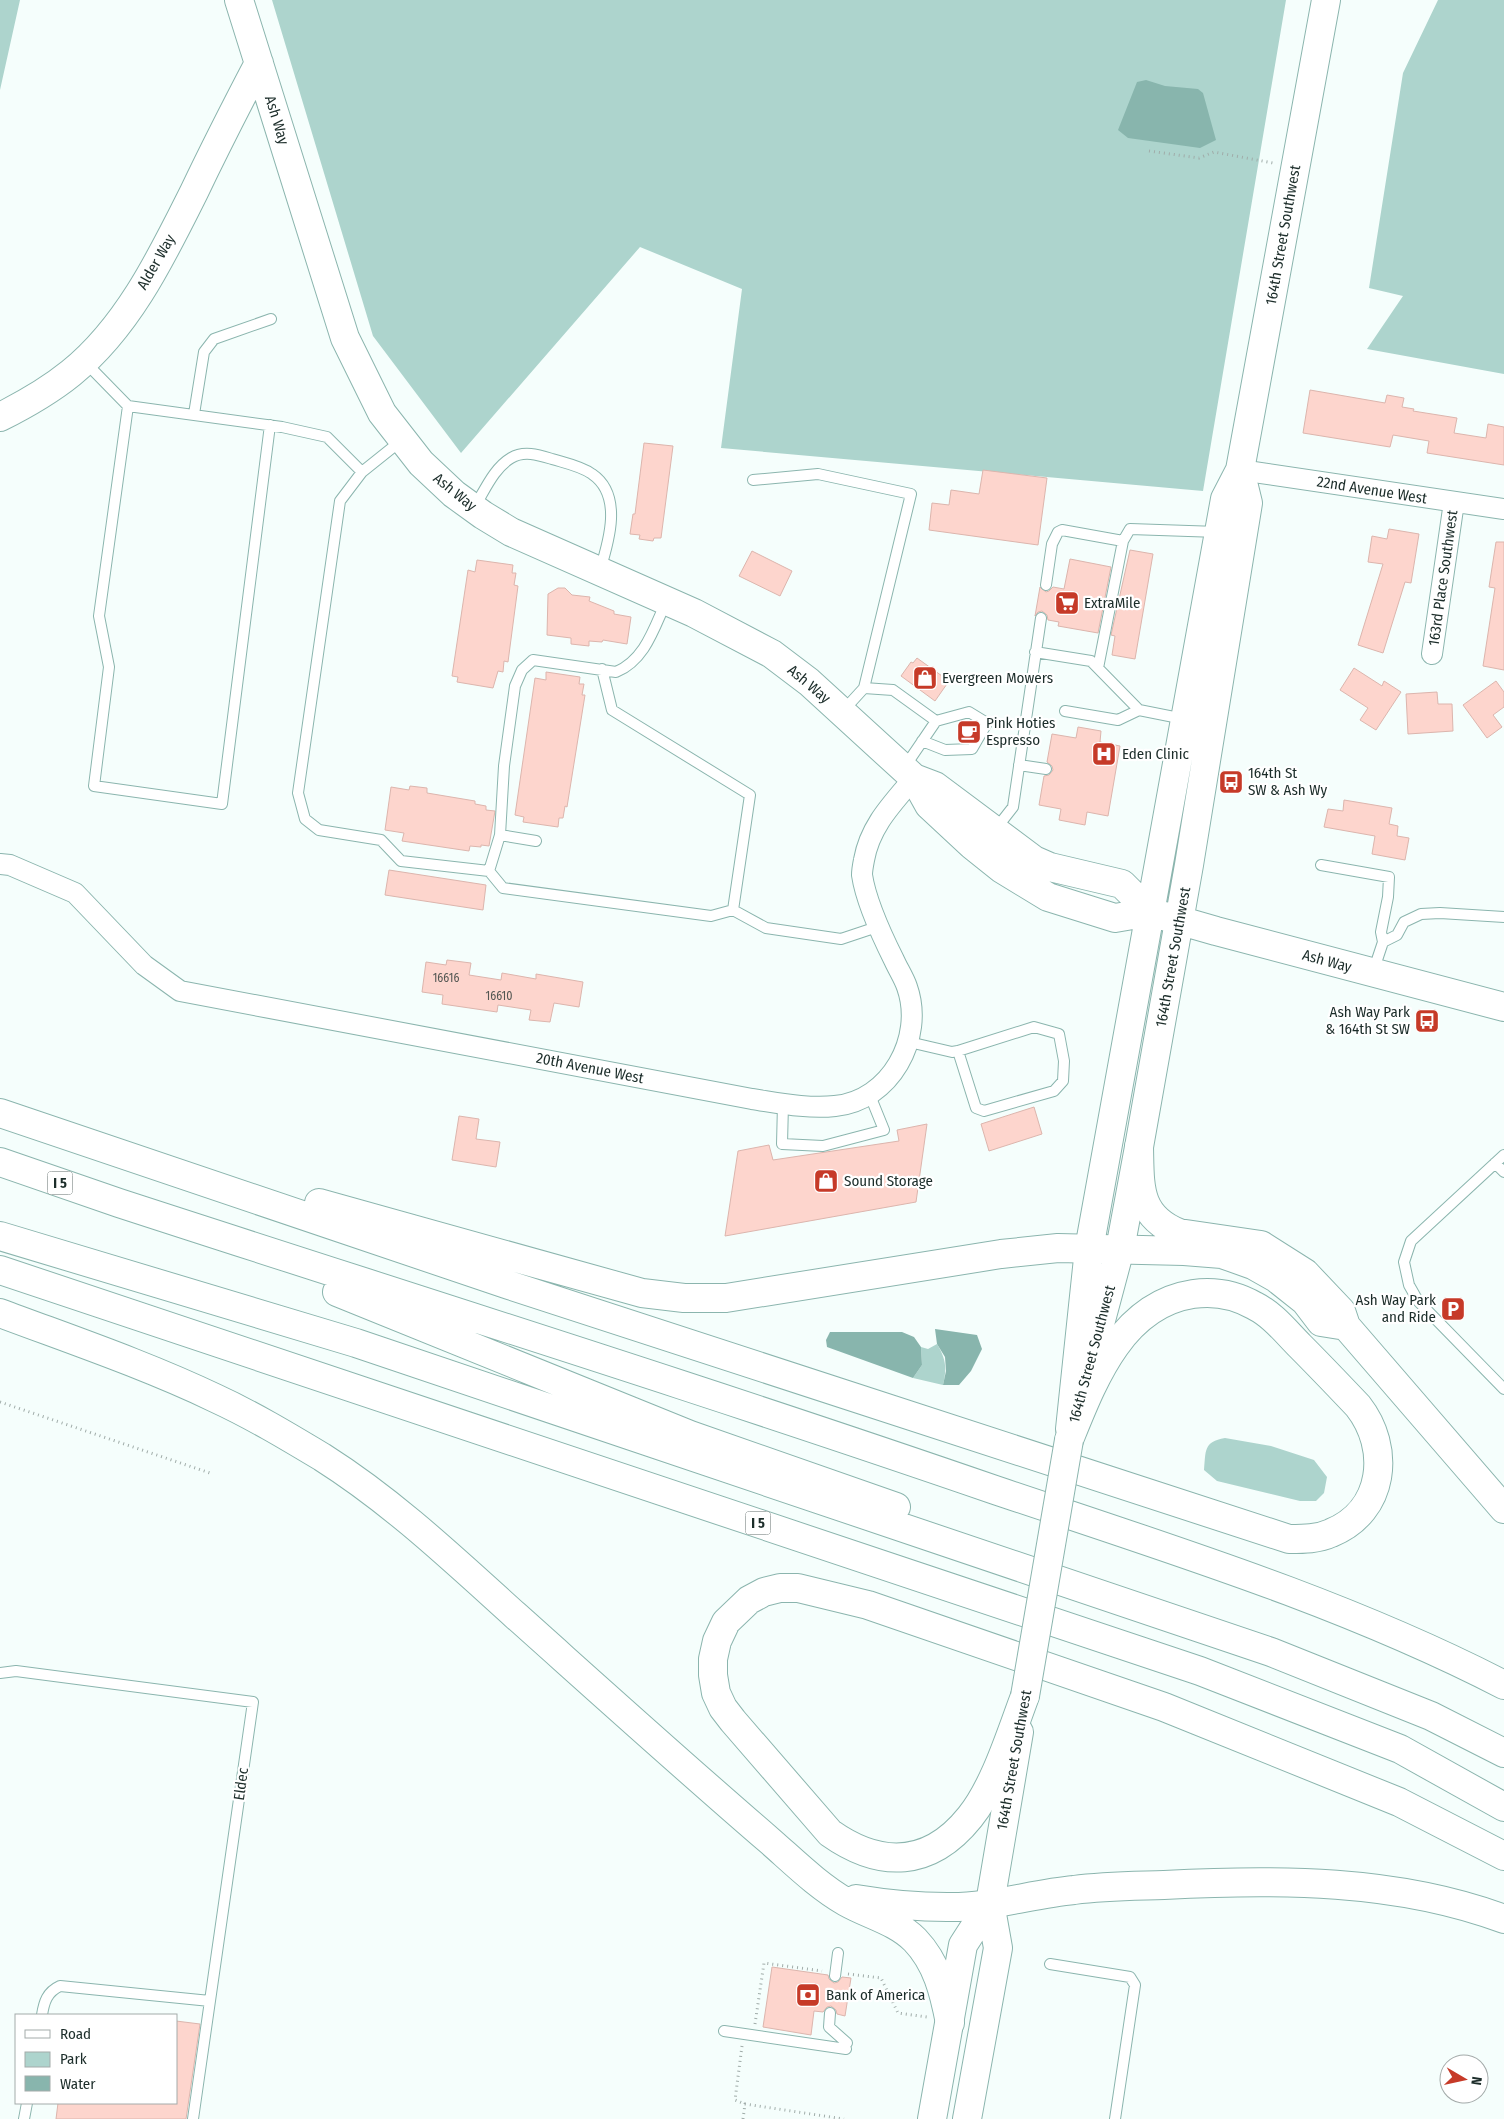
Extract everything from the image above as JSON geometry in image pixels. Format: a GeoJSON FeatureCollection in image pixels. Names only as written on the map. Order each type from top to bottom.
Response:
{"type":"FeatureCollection","features":[{"type":"Feature","properties":{"kind":"main road","name":"Ash Way"},"geometry":{"type":"LineString","coordinates":[[239,0],[345,338],[382,413],[421,463],[454,494],[511,532],[667,601],[772,654],[809,682],[909,773],[929,805],[972,845],[1002,869],[1048,897],[1115,918],[1150,912],[1504,1007]]}},
{"type":"Feature","properties":{"kind":"main road","name":"164th Street Southwest"},"geometry":{"type":"LineString","coordinates":[[967,2119],[998,1948],[990,1903],[1069,1440],[1090,1249],[1225,499],[1240,470],[1326,0]]}},
{"type":"Feature","properties":{"kind":"main road","name":"Alder Way"},"geometry":{"type":"LineString","coordinates":[[0,417],[20,407],[71,373],[99,346],[126,314],[170,238],[259,62]]}},
{"type":"Feature","properties":{"kind":"main road","name":"164th Street Southwest"},"geometry":{"type":"LineString","coordinates":[[1069,1440],[1120,1249],[1179,921],[1248,503],[1240,470]]}},
{"type":"Feature","properties":{"kind":"main road","name":"Ash Way"},"geometry":{"type":"LineString","coordinates":[[909,773],[935,786],[1034,860],[1050,867],[1122,884],[1150,912]]}},
{"type":"Feature","properties":{"kind":"main road"},"geometry":{"type":"LineString","coordinates":[[0,1113],[642,1293],[684,1298],[736,1297],[1001,1254],[1058,1248],[1184,1251],[1222,1254],[1254,1265],[1276,1278],[1305,1301],[1321,1322],[1346,1326]]}},
{"type":"Feature","properties":{"kind":"main road"},"geometry":{"type":"LineString","coordinates":[[0,1113],[509,1286],[1289,1539],[1314,1539],[1343,1527],[1356,1517],[1368,1501],[1376,1484],[1379,1471],[1379,1455],[1375,1433],[1367,1417],[1358,1406],[1273,1318],[1256,1306],[1239,1298],[1219,1294],[1200,1293],[1181,1296],[1163,1302],[1145,1313],[1128,1329],[1102,1367],[1085,1400],[1069,1440]]}},
{"type":"Feature","properties":{"kind":"main road"},"geometry":{"type":"LineString","coordinates":[[1139,1147],[1140,1187],[1145,1206],[1154,1217],[1168,1228],[1179,1233],[1261,1245],[1305,1273],[1341,1312],[1346,1326],[1504,1509]]}},
{"type":"Feature","properties":{"kind":"main road","name":"I 5"},"geometry":{"type":"LineString","coordinates":[[0,1162],[119,1204],[912,1461],[1147,1542],[1330,1608],[1411,1641],[1504,1685]]}},
{"type":"Feature","properties":{"kind":"main road"},"geometry":{"type":"LineString","coordinates":[[119,1204],[690,1435],[1284,1641],[1406,1688],[1504,1738]]}},
{"type":"Feature","properties":{"kind":"main road"},"geometry":{"type":"LineString","coordinates":[[0,1236],[356,1344],[1271,1652],[1431,1716],[1504,1754]]}},
{"type":"Feature","properties":{"kind":"main road","name":"I 5"},"geometry":{"type":"LineString","coordinates":[[0,1270],[1200,1671],[1400,1749],[1504,1807]]}},
{"type":"Feature","properties":{"kind":"main road"},"geometry":{"type":"LineString","coordinates":[[0,1313],[154,1371],[214,1397],[271,1426],[364,1486],[428,1536],[713,1792],[823,1887],[846,1902],[900,1928],[912,1937],[926,1952],[933,1965],[942,1987],[950,2023]]}},
{"type":"Feature","properties":{"kind":"main road"},"geometry":{"type":"LineString","coordinates":[[1025,1696],[986,1792],[971,1816],[948,1839],[931,1850],[909,1857],[881,1857],[849,1846],[830,1833],[733,1721],[723,1708],[716,1693],[712,1675],[713,1659],[717,1641],[726,1622],[749,1600],[764,1592],[780,1588],[814,1590],[868,1605],[1164,1707],[1399,1802],[1504,1856]]}},
{"type":"Feature","properties":{"kind":"main road"},"geometry":{"type":"LineString","coordinates":[[823,1887],[851,1898],[948,1907],[990,1903],[1075,1889],[1271,1882],[1396,1891],[1426,1897],[1504,1919]]}},
{"type":"Feature","properties":{"kind":"main road","name":"164th Street Southwest"},"geometry":{"type":"LineString","coordinates":[[932,2119],[962,1945],[990,1903]]}},
{"type":"Feature","properties":{"kind":"street","name":"22nd Avenue West"},"geometry":{"type":"LineString","coordinates":[[1240,470],[1504,510]]}},
{"type":"Feature","properties":{"kind":"street","name":"163rd Place Southwest"},"geometry":{"type":"LineString","coordinates":[[1432,654],[1454,502]]}},
{"type":"Feature","properties":{"kind":"street","name":"20th Avenue West"},"geometry":{"type":"LineString","coordinates":[[0,864],[10,865],[75,893],[144,965],[180,991],[783,1104],[835,1106],[858,1101],[879,1086],[900,1063],[909,1042],[912,1017],[907,988],[877,927],[862,874],[867,843],[909,773]]}},
{"type":"Feature","properties":{"kind":"lane"},"geometry":{"type":"LineString","coordinates":[[194,414],[204,352],[214,339],[270,319]]}},
{"type":"Feature","properties":{"kind":"lane"},"geometry":{"type":"LineString","coordinates":[[84,361],[128,406],[270,425],[327,437],[362,472]]}},
{"type":"Feature","properties":{"kind":"lane"},"geometry":{"type":"LineString","coordinates":[[128,406],[99,616],[109,667],[94,786],[222,804],[270,425]]}},
{"type":"Feature","properties":{"kind":"lane"},"geometry":{"type":"LineString","coordinates":[[403,439],[362,472],[340,501],[298,793],[305,819],[319,830],[382,840],[402,861],[489,871],[503,888],[711,916],[733,910],[766,928],[841,939],[877,927]]}},
{"type":"Feature","properties":{"kind":"lane"},"geometry":{"type":"LineString","coordinates":[[474,508],[500,467],[512,457],[522,454],[538,455],[591,473],[602,482],[612,515],[609,542],[599,571]]}},
{"type":"Feature","properties":{"kind":"lane"},"geometry":{"type":"LineString","coordinates":[[753,480],[818,474],[911,494],[864,688],[842,712]]}},
{"type":"Feature","properties":{"kind":"lane"},"geometry":{"type":"LineString","coordinates":[[1098,668],[1123,541],[1130,529],[1219,532]]}},
{"type":"Feature","properties":{"kind":"lane"},"geometry":{"type":"LineString","coordinates":[[1046,585],[1052,544],[1058,532],[1062,530],[1123,541]]}},
{"type":"Feature","properties":{"kind":"lane"},"geometry":{"type":"LineString","coordinates":[[489,871],[500,835],[504,766],[515,686],[522,670],[533,660],[616,672],[627,667],[641,655],[667,601]]}},
{"type":"Feature","properties":{"kind":"lane"},"geometry":{"type":"LineString","coordinates":[[994,831],[1013,807],[1041,618]]}},
{"type":"Feature","properties":{"kind":"lane"},"geometry":{"type":"LineString","coordinates":[[1035,652],[1091,661],[1139,710],[1185,720]]}},
{"type":"Feature","properties":{"kind":"lane"},"geometry":{"type":"LineString","coordinates":[[602,669],[612,710],[750,795],[733,910]]}},
{"type":"Feature","properties":{"kind":"lane"},"geometry":{"type":"LineString","coordinates":[[864,688],[893,690],[936,721]]}},
{"type":"Feature","properties":{"kind":"lane"},"geometry":{"type":"LineString","coordinates":[[1065,711],[1118,720],[1139,710]]}},
{"type":"Feature","properties":{"kind":"lane"},"geometry":{"type":"LineString","coordinates":[[909,773],[922,741],[936,721],[969,712],[987,723],[972,749],[945,750],[922,741]]}},
{"type":"Feature","properties":{"kind":"lane"},"geometry":{"type":"LineString","coordinates":[[1019,765],[1046,769]]}},
{"type":"Feature","properties":{"kind":"lane"},"geometry":{"type":"LineString","coordinates":[[500,835],[536,841]]}},
{"type":"Feature","properties":{"kind":"lane"},"geometry":{"type":"LineString","coordinates":[[1321,865],[1389,877],[1388,897],[1381,932],[1383,942],[1373,973]]}},
{"type":"Feature","properties":{"kind":"lane"},"geometry":{"type":"LineString","coordinates":[[1383,942],[1397,935],[1404,922],[1421,914],[1504,916]]}},
{"type":"Feature","properties":{"kind":"lane"},"geometry":{"type":"LineString","coordinates":[[909,1042],[952,1052],[1034,1027],[1059,1034],[1064,1061],[1062,1081],[1054,1091],[984,1111],[976,1108],[958,1051]]}},
{"type":"Feature","properties":{"kind":"lane"},"geometry":{"type":"LineString","coordinates":[[783,1104],[782,1144],[823,1146],[884,1130],[869,1093]]}},
{"type":"Feature","properties":{"kind":"lane"},"geometry":{"type":"LineString","coordinates":[[1504,1155],[1411,1241],[1404,1262],[1409,1285],[1418,1301],[1504,1390]]}},
{"type":"Feature","properties":{"kind":"lane"},"geometry":{"type":"LineString","coordinates":[[1495,1163],[1504,1172]]}},
{"type":"Feature","properties":{"kind":"lane","name":"Eldec"},"geometry":{"type":"LineString","coordinates":[[0,1673],[16,1671],[253,1702],[194,2119]]}},
{"type":"Feature","properties":{"kind":"lane"},"geometry":{"type":"LineString","coordinates":[[835,1974],[838,1952]]}},
{"type":"Feature","properties":{"kind":"lane"},"geometry":{"type":"LineString","coordinates":[[1050,1964],[1130,1977],[1136,1985],[1115,2119]]}},
{"type":"Feature","properties":{"kind":"lane"},"geometry":{"type":"LineString","coordinates":[[42,2014],[48,1995],[53,1989],[60,1986],[210,2001]]}},
{"type":"Feature","properties":{"kind":"lane"},"geometry":{"type":"LineString","coordinates":[[724,2031],[847,2046],[829,2027],[830,2014]]}},
{"type":"Feature","properties":{"kind":"lane"},"geometry":{"type":"LineString","coordinates":[[24,2119],[27,2104]]}},
{"type":"Feature","properties":{"kind":"path"},"geometry":{"type":"LineString","coordinates":[[1149,151],[1199,158],[1214,152],[1296,167]]}},
{"type":"Feature","properties":{"kind":"path"},"geometry":{"type":"LineString","coordinates":[[0,1402],[210,1473]]}},
{"type":"Feature","properties":{"kind":"path"},"geometry":{"type":"LineString","coordinates":[[844,2119],[745,2104],[735,2100],[745,2026],[755,2028],[764,1963],[835,1974],[881,1978],[898,2013],[927,2017],[950,2023]]}},
{"type":"Feature","properties":{"kind":"path"},"geometry":{"type":"LineString","coordinates":[[743,2119],[745,2104]]}},
{"type":"Feature","properties":{"kind":"green space"},"geometry":{"type":"Polygon","coordinates":[[[0,0],[20,0],[0,90],[0,0]]]}},
{"type":"Feature","properties":{"kind":"green space"},"geometry":{"type":"Polygon","coordinates":[[[272,0],[1286,0],[1203,491],[721,448],[742,289],[640,247],[461,453],[373,336],[272,0]]]}},
{"type":"Feature","properties":{"kind":"green space"},"geometry":{"type":"Polygon","coordinates":[[[1438,0],[1504,0],[1504,374],[1367,349],[1403,296],[1369,288],[1403,73],[1438,0]]]}},
{"type":"Feature","properties":{"kind":"green space"},"geometry":{"type":"Polygon","coordinates":[[[937,1344],[945,1364],[943,1385],[913,1378],[922,1365],[921,1347],[928,1349],[937,1344]]]}},
{"type":"Feature","properties":{"kind":"green space"},"geometry":{"type":"Polygon","coordinates":[[[1225,1438],[1271,1446],[1314,1460],[1327,1477],[1324,1493],[1316,1501],[1300,1501],[1217,1481],[1204,1470],[1206,1453],[1209,1445],[1225,1438]]]}},
{"type":"Feature","properties":{"kind":"water"},"geometry":{"type":"Polygon","coordinates":[[[1146,80],[1165,86],[1198,89],[1203,93],[1216,140],[1200,148],[1128,138],[1118,130],[1137,82],[1146,80]]]}},
{"type":"Feature","properties":{"kind":"water"},"geometry":{"type":"Polygon","coordinates":[[[935,1329],[977,1335],[982,1349],[971,1371],[959,1385],[943,1385],[946,1371],[945,1357],[937,1344],[935,1329]]]}},
{"type":"Feature","properties":{"kind":"water"},"geometry":{"type":"Polygon","coordinates":[[[830,1332],[902,1332],[914,1337],[921,1347],[922,1365],[913,1378],[827,1347],[826,1340],[830,1332]]]}},
{"type":"Feature","properties":{"kind":"building"},"geometry":{"type":"Polygon","coordinates":[[[1310,390],[1385,403],[1387,395],[1404,398],[1402,407],[1414,409],[1413,411],[1457,418],[1454,433],[1486,438],[1488,424],[1504,427],[1504,465],[1427,453],[1429,441],[1393,435],[1390,447],[1303,433],[1310,390]]]}},
{"type":"Feature","properties":{"kind":"building"},"geometry":{"type":"Polygon","coordinates":[[[644,443],[673,446],[661,538],[654,538],[653,541],[639,539],[640,535],[630,534],[633,514],[635,514],[644,443]]]}},
{"type":"Feature","properties":{"kind":"building"},"geometry":{"type":"Polygon","coordinates":[[[983,470],[1047,478],[1038,545],[929,530],[932,503],[949,505],[951,490],[979,494],[983,470]]]}},
{"type":"Feature","properties":{"kind":"building"},"geometry":{"type":"Polygon","coordinates":[[[1389,529],[1419,534],[1411,583],[1405,582],[1383,653],[1358,645],[1383,564],[1368,562],[1372,536],[1387,539],[1389,529]]]}},
{"type":"Feature","properties":{"kind":"building"},"geometry":{"type":"Polygon","coordinates":[[[1496,542],[1504,542],[1504,670],[1483,666],[1495,588],[1489,587],[1496,542]]]}},
{"type":"Feature","properties":{"kind":"building"},"geometry":{"type":"Polygon","coordinates":[[[1130,550],[1153,554],[1135,659],[1112,655],[1115,636],[1111,635],[1130,550]]]}},
{"type":"Feature","properties":{"kind":"building"},"geometry":{"type":"Polygon","coordinates":[[[752,551],[792,571],[780,596],[739,576],[752,551]]]}},
{"type":"Feature","properties":{"kind":"building","name":"ExtraMile"},"geometry":{"type":"Polygon","coordinates":[[[1070,559],[1111,567],[1098,633],[1058,626],[1059,622],[1048,620],[1047,615],[1042,611],[1038,612],[1035,616],[1040,587],[1046,592],[1053,587],[1064,589],[1070,559]]]}},
{"type":"Feature","properties":{"kind":"building"},"geometry":{"type":"Polygon","coordinates":[[[477,560],[513,565],[512,573],[516,573],[514,585],[518,586],[508,662],[504,661],[503,672],[498,671],[493,688],[457,682],[458,677],[452,676],[468,570],[475,572],[477,560]]]}},
{"type":"Feature","properties":{"kind":"building"},"geometry":{"type":"Polygon","coordinates":[[[558,588],[565,588],[572,595],[590,597],[589,601],[614,611],[614,614],[631,617],[627,644],[603,640],[602,642],[589,641],[589,646],[571,644],[571,638],[547,635],[548,594],[558,588]]]}},
{"type":"Feature","properties":{"kind":"building","name":"Evergreen Mowers"},"geometry":{"type":"Polygon","coordinates":[[[917,658],[949,681],[935,701],[901,676],[911,662],[913,663],[917,658]]]}},
{"type":"Feature","properties":{"kind":"building"},"geometry":{"type":"Polygon","coordinates":[[[1354,668],[1382,686],[1384,681],[1401,692],[1376,730],[1360,720],[1368,708],[1340,690],[1354,668]]]}},
{"type":"Feature","properties":{"kind":"building"},"geometry":{"type":"Polygon","coordinates":[[[546,672],[580,677],[579,684],[584,684],[582,695],[585,695],[567,807],[565,806],[563,818],[559,818],[558,827],[523,822],[524,817],[515,815],[535,678],[546,680],[546,672]]]}},
{"type":"Feature","properties":{"kind":"building"},"geometry":{"type":"Polygon","coordinates":[[[1496,681],[1504,692],[1504,707],[1493,715],[1502,727],[1487,738],[1463,705],[1496,681]]]}},
{"type":"Feature","properties":{"kind":"building"},"geometry":{"type":"Polygon","coordinates":[[[1437,692],[1438,704],[1452,704],[1453,731],[1408,734],[1406,694],[1437,692]]]}},
{"type":"Feature","properties":{"kind":"building"},"geometry":{"type":"Polygon","coordinates":[[[1078,727],[1101,731],[1100,742],[1120,746],[1108,816],[1087,812],[1085,825],[1059,820],[1061,809],[1039,805],[1044,776],[1049,775],[1053,770],[1052,766],[1047,762],[1052,734],[1076,738],[1078,727]]]}},
{"type":"Feature","properties":{"kind":"building"},"geometry":{"type":"Polygon","coordinates":[[[410,786],[427,788],[427,793],[475,801],[475,804],[486,806],[486,810],[495,811],[489,846],[470,846],[469,851],[402,841],[404,833],[385,830],[391,787],[409,790],[410,786]]]}},
{"type":"Feature","properties":{"kind":"building"},"geometry":{"type":"Polygon","coordinates":[[[1344,800],[1392,808],[1389,824],[1398,826],[1397,836],[1409,838],[1405,860],[1372,854],[1375,836],[1324,827],[1328,809],[1343,811],[1344,800]]]}},
{"type":"Feature","properties":{"kind":"building"},"geometry":{"type":"Polygon","coordinates":[[[389,870],[486,885],[483,910],[385,895],[389,870]]]}},
{"type":"Feature","properties":{"kind":"building"},"geometry":{"type":"Polygon","coordinates":[[[447,960],[471,963],[469,975],[501,980],[502,973],[536,979],[536,974],[583,982],[579,1007],[554,1003],[550,1022],[529,1020],[531,1010],[498,1005],[497,1012],[442,1004],[443,995],[422,992],[426,962],[446,965],[447,960]]]}},
{"type":"Feature","properties":{"kind":"building"},"geometry":{"type":"Polygon","coordinates":[[[1034,1107],[1042,1134],[989,1151],[981,1124],[1034,1107]]]}},
{"type":"Feature","properties":{"kind":"building"},"geometry":{"type":"Polygon","coordinates":[[[459,1116],[479,1119],[476,1139],[500,1142],[496,1167],[452,1160],[459,1116]]]}},
{"type":"Feature","properties":{"kind":"building","name":"Sound Storage"},"geometry":{"type":"Polygon","coordinates":[[[927,1124],[916,1202],[725,1236],[738,1151],[769,1145],[773,1160],[899,1141],[897,1130],[927,1124]]]}},
{"type":"Feature","properties":{"kind":"building","name":"Bank of America"},"geometry":{"type":"Polygon","coordinates":[[[772,1967],[828,1975],[829,1979],[834,1983],[838,1982],[842,1977],[851,1978],[845,2016],[837,2014],[836,2010],[831,2006],[827,2007],[823,2012],[814,2011],[811,2035],[763,2027],[772,1967]]]}},
{"type":"Feature","properties":{"kind":"building"},"geometry":{"type":"Polygon","coordinates":[[[178,2021],[200,2024],[186,2119],[56,2119],[58,2104],[178,2104],[178,2021]]]}},
{"type":"Feature","properties":{"kind":"place","name":"ExtraMile"},"geometry":{"type":"Point","coordinates":[1067,603]}},
{"type":"Feature","properties":{"kind":"place","name":"Evergreen Mowers"},"geometry":{"type":"Point","coordinates":[925,678]}},
{"type":"Feature","properties":{"kind":"place","name":"Pink Hoties Espresso"},"geometry":{"type":"Point","coordinates":[969,732]}},
{"type":"Feature","properties":{"kind":"place","name":"Eden Clinic"},"geometry":{"type":"Point","coordinates":[1104,754]}},
{"type":"Feature","properties":{"kind":"place","name":"164th St SW & Ash Wy"},"geometry":{"type":"Point","coordinates":[1231,782]}},
{"type":"Feature","properties":{"kind":"place","name":"Ash Way Park & 164th St SW"},"geometry":{"type":"Point","coordinates":[1427,1021]}},
{"type":"Feature","properties":{"kind":"place","name":"Sound Storage"},"geometry":{"type":"Point","coordinates":[826,1181]}},
{"type":"Feature","properties":{"kind":"place","name":"Ash Way Park and Ride"},"geometry":{"type":"Point","coordinates":[1453,1309]}},
{"type":"Feature","properties":{"kind":"place","name":"Bank of America"},"geometry":{"type":"Point","coordinates":[808,1995]}}]}
